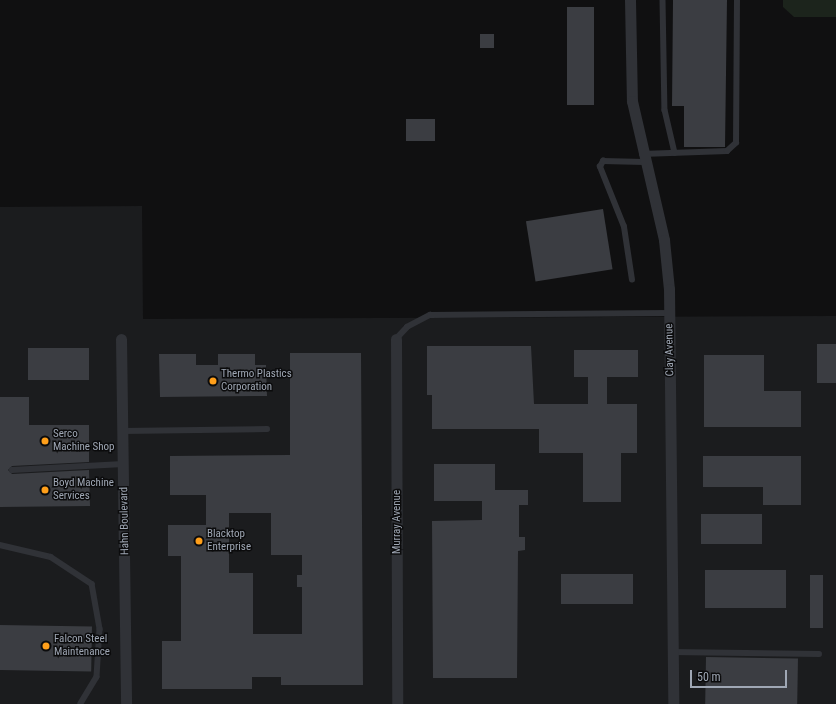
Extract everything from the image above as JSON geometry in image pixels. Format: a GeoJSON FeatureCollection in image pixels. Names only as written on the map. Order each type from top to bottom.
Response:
{"type":"FeatureCollection","features":[{"type":"Feature","properties":{"kind":"street","name":"Clay Avenue"},"geometry":{"type":"LineString","coordinates":[[630,0],[632,102],[643,158],[664,240],[670,313],[672,704]]}},
{"type":"Feature","properties":{"kind":"street","name":"Hahn Boulevard"},"geometry":{"type":"LineString","coordinates":[[121,339],[124,464],[126,704]]}},
{"type":"Feature","properties":{"kind":"street","name":"Murray Avenue"},"geometry":{"type":"LineString","coordinates":[[396,339],[397,704]]}},
{"type":"Feature","properties":{"kind":"lane"},"geometry":{"type":"LineString","coordinates":[[663,0],[665,110],[675,153]]}},
{"type":"Feature","properties":{"kind":"lane"},"geometry":{"type":"LineString","coordinates":[[632,280],[624,227],[600,167],[603,161],[643,158],[675,153],[727,151],[736,143],[737,0]]}},
{"type":"Feature","properties":{"kind":"lane"},"geometry":{"type":"LineString","coordinates":[[396,339],[407,327],[430,315],[670,313]]}},
{"type":"Feature","properties":{"kind":"lane"},"geometry":{"type":"LineString","coordinates":[[123,431],[266,429]]}},
{"type":"Feature","properties":{"kind":"lane"},"geometry":{"type":"LineString","coordinates":[[12,470],[124,464]]}},
{"type":"Feature","properties":{"kind":"lane"},"geometry":{"type":"LineString","coordinates":[[0,545],[51,557],[92,584],[100,629],[97,677],[81,704]]}},
{"type":"Feature","properties":{"kind":"lane"},"geometry":{"type":"LineString","coordinates":[[672,652],[819,654]]}},
{"type":"Feature","properties":{"kind":"shaded area"},"geometry":{"type":"Polygon","coordinates":[[[783,0],[836,0],[836,17],[794,17],[783,7],[783,0]]]}},
{"type":"Feature","properties":{"kind":"shaded area"},"geometry":{"type":"Polygon","coordinates":[[[142,206],[143,319],[836,316],[836,704],[0,704],[0,207],[142,206]]]}},
{"type":"Feature","properties":{"kind":"building"},"geometry":{"type":"Polygon","coordinates":[[[673,0],[727,0],[725,147],[684,147],[684,106],[672,106],[673,0]]]}},
{"type":"Feature","properties":{"kind":"building"},"geometry":{"type":"Polygon","coordinates":[[[567,7],[594,7],[594,105],[567,105],[567,7]]]}},
{"type":"Feature","properties":{"kind":"building"},"geometry":{"type":"Polygon","coordinates":[[[480,34],[494,34],[494,48],[480,48],[480,34]]]}},
{"type":"Feature","properties":{"kind":"building"},"geometry":{"type":"Polygon","coordinates":[[[406,119],[435,119],[435,141],[406,141],[406,119]]]}},
{"type":"Feature","properties":{"kind":"building"},"geometry":{"type":"Polygon","coordinates":[[[603,209],[613,269],[536,281],[526,221],[603,209]]]}},
{"type":"Feature","properties":{"kind":"building"},"geometry":{"type":"Polygon","coordinates":[[[817,344],[836,344],[836,383],[817,383],[817,344]]]}},
{"type":"Feature","properties":{"kind":"building"},"geometry":{"type":"Polygon","coordinates":[[[427,346],[531,346],[534,404],[588,404],[588,377],[574,377],[574,350],[638,350],[638,377],[607,377],[607,404],[637,404],[637,453],[621,453],[621,502],[583,502],[583,453],[539,453],[539,429],[432,429],[432,395],[427,395],[427,346]]]}},
{"type":"Feature","properties":{"kind":"building"},"geometry":{"type":"Polygon","coordinates":[[[28,348],[89,348],[89,380],[28,380],[28,348]]]}},
{"type":"Feature","properties":{"kind":"building"},"geometry":{"type":"Polygon","coordinates":[[[290,353],[361,353],[363,685],[281,685],[281,677],[252,677],[252,689],[162,689],[162,641],[181,641],[181,556],[168,556],[168,525],[206,525],[206,495],[170,495],[170,456],[290,455],[290,353]],[[229,513],[229,573],[253,573],[253,634],[302,634],[302,587],[297,587],[297,575],[302,575],[302,555],[271,555],[271,513],[229,513]]]}},
{"type":"Feature","properties":{"kind":"building","name":"Thermo Plastics Corporation"},"geometry":{"type":"Polygon","coordinates":[[[159,354],[196,354],[196,365],[218,365],[218,354],[255,354],[255,365],[266,365],[267,396],[160,397],[159,354]]]}},
{"type":"Feature","properties":{"kind":"building"},"geometry":{"type":"Polygon","coordinates":[[[704,355],[764,355],[764,391],[801,391],[801,427],[704,427],[704,355]]]}},
{"type":"Feature","properties":{"kind":"building"},"geometry":{"type":"Polygon","coordinates":[[[0,397],[29,397],[29,425],[89,425],[89,462],[12,466],[8,470],[12,474],[89,470],[90,506],[0,507],[0,397]]]}},
{"type":"Feature","properties":{"kind":"building"},"geometry":{"type":"Polygon","coordinates":[[[703,456],[801,456],[801,505],[763,505],[763,487],[703,487],[703,456]]]}},
{"type":"Feature","properties":{"kind":"building"},"geometry":{"type":"Polygon","coordinates":[[[434,464],[495,464],[495,490],[528,490],[528,505],[519,505],[519,537],[525,537],[525,550],[518,551],[517,678],[433,678],[432,521],[482,520],[482,501],[434,501],[434,464]]]}},
{"type":"Feature","properties":{"kind":"building"},"geometry":{"type":"Polygon","coordinates":[[[701,514],[762,514],[762,544],[701,544],[701,514]]]}},
{"type":"Feature","properties":{"kind":"building"},"geometry":{"type":"Polygon","coordinates":[[[705,570],[786,570],[786,608],[705,608],[705,570]]]}},
{"type":"Feature","properties":{"kind":"building"},"geometry":{"type":"Polygon","coordinates":[[[561,574],[633,574],[633,604],[561,604],[561,574]]]}},
{"type":"Feature","properties":{"kind":"building"},"geometry":{"type":"Polygon","coordinates":[[[810,575],[823,575],[823,628],[810,628],[810,575]]]}},
{"type":"Feature","properties":{"kind":"building","name":"Falcon Steel Maintenance"},"geometry":{"type":"Polygon","coordinates":[[[0,625],[92,627],[91,672],[0,670],[0,625]]]}},
{"type":"Feature","properties":{"kind":"building"},"geometry":{"type":"Polygon","coordinates":[[[706,657],[798,659],[797,704],[705,704],[706,657]]]}},
{"type":"Feature","properties":{"kind":"place","name":"Thermo Plastics Corporation"},"geometry":{"type":"Point","coordinates":[213,381]}},
{"type":"Feature","properties":{"kind":"place","name":"Serco Machine Shop"},"geometry":{"type":"Point","coordinates":[45,441]}},
{"type":"Feature","properties":{"kind":"place","name":"Boyd Machine Services"},"geometry":{"type":"Point","coordinates":[45,490]}},
{"type":"Feature","properties":{"kind":"place","name":"Blacktop Enterprise"},"geometry":{"type":"Point","coordinates":[199,541]}},
{"type":"Feature","properties":{"kind":"place","name":"Falcon Steel Maintenance"},"geometry":{"type":"Point","coordinates":[46,646]}}]}
